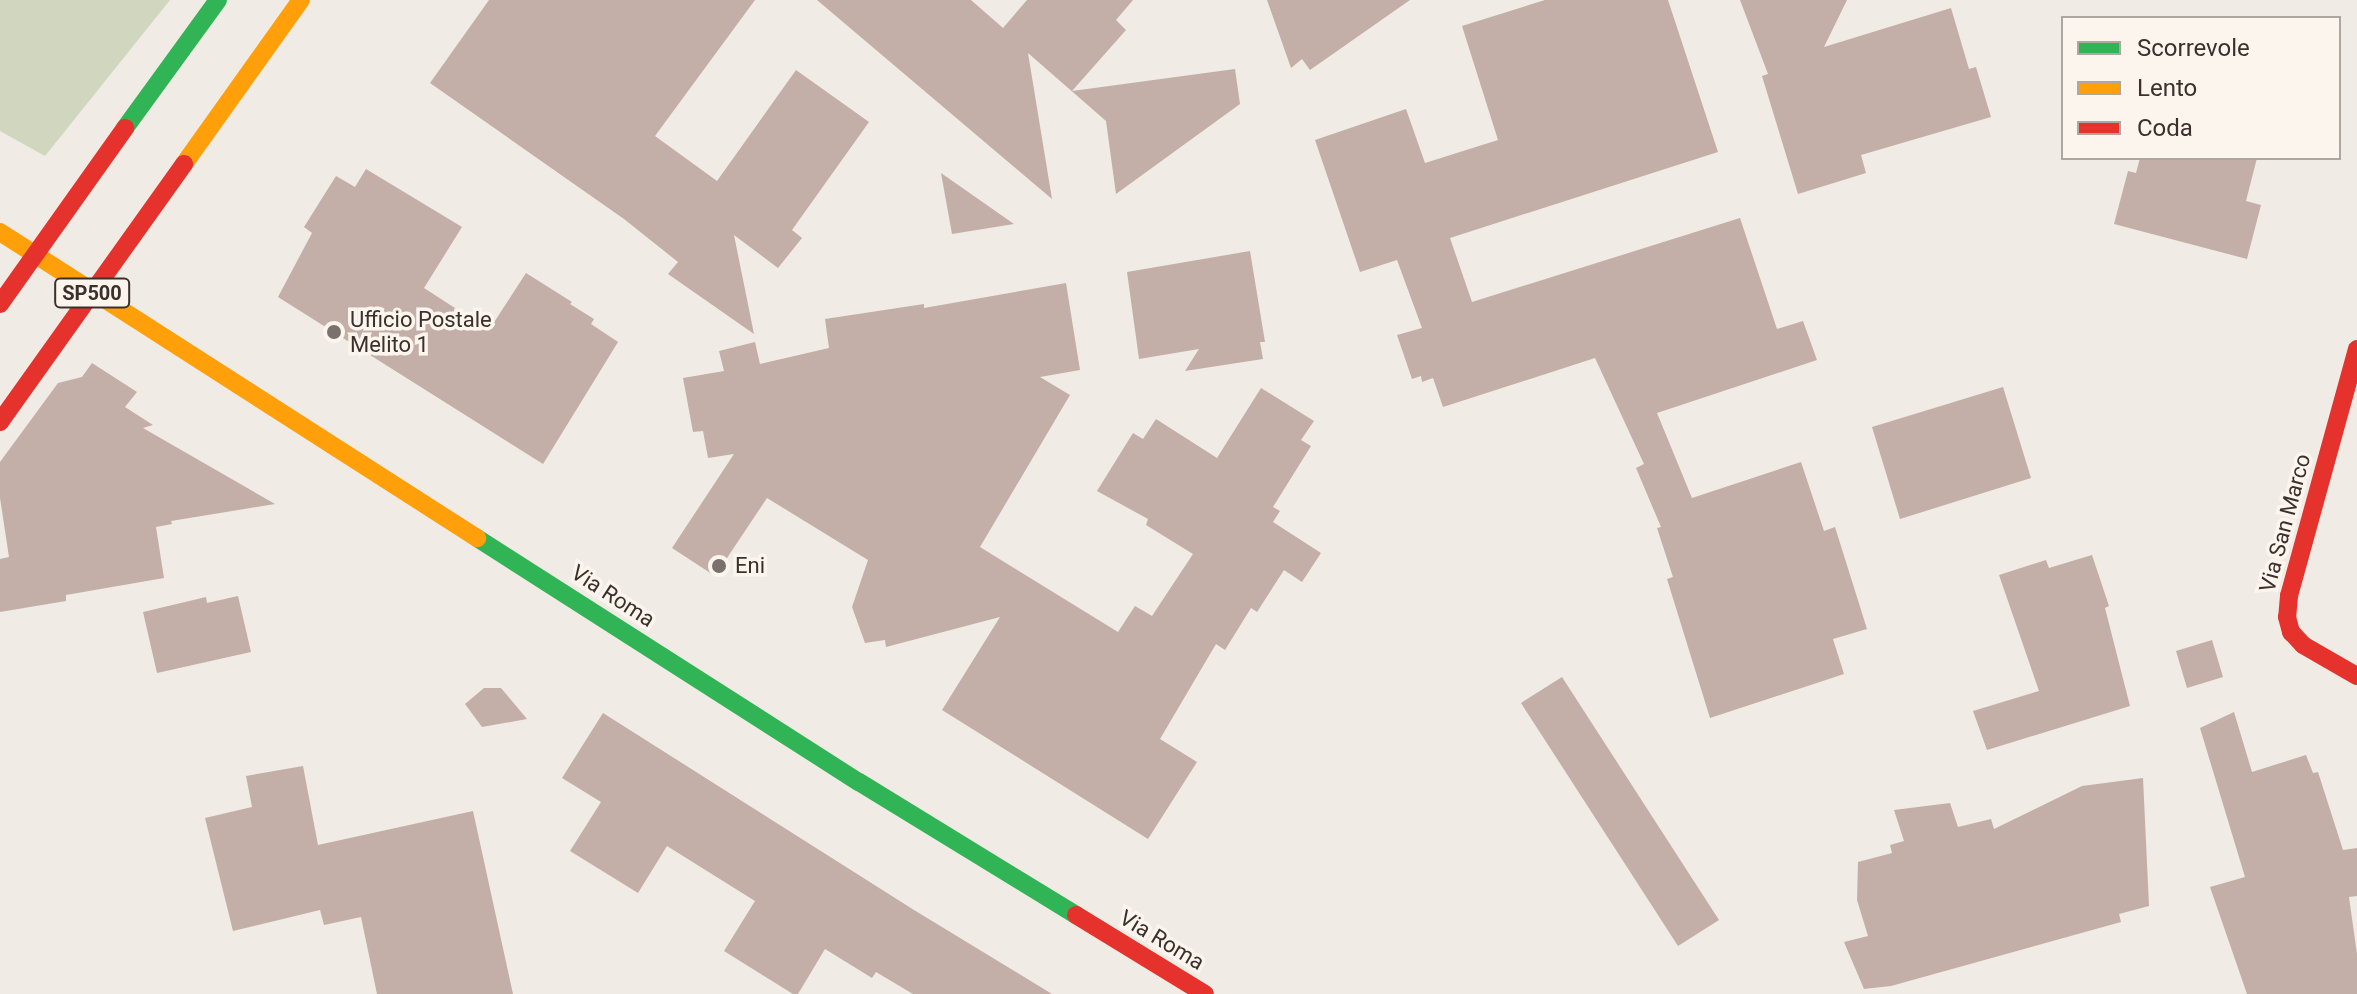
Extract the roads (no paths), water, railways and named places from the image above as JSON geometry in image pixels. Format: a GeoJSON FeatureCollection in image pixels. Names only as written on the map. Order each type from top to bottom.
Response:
{"type":"FeatureCollection","features":[{"type":"Feature","properties":{"kind":"main road","name":"SP500"},"geometry":{"type":"LineString","coordinates":[[0,304],[218,0]]}},
{"type":"Feature","properties":{"kind":"main road","name":"SP500"},"geometry":{"type":"LineString","coordinates":[[0,422],[301,0]]}},
{"type":"Feature","properties":{"kind":"main road","name":"Via Roma"},"geometry":{"type":"LineString","coordinates":[[0,232],[859,782],[1205,994]]}},
{"type":"Feature","properties":{"kind":"main road","name":"Via San Marco"},"geometry":{"type":"LineString","coordinates":[[2357,349],[2289,596],[2287,617],[2291,632],[2303,645],[2357,676]]}},
{"type":"Feature","properties":{"kind":"place","name":"Ufficio Postale Melito 1"},"geometry":{"type":"Point","coordinates":[334,332]}},
{"type":"Feature","properties":{"kind":"place","name":"Eni"},"geometry":{"type":"Point","coordinates":[719,566]}}]}
